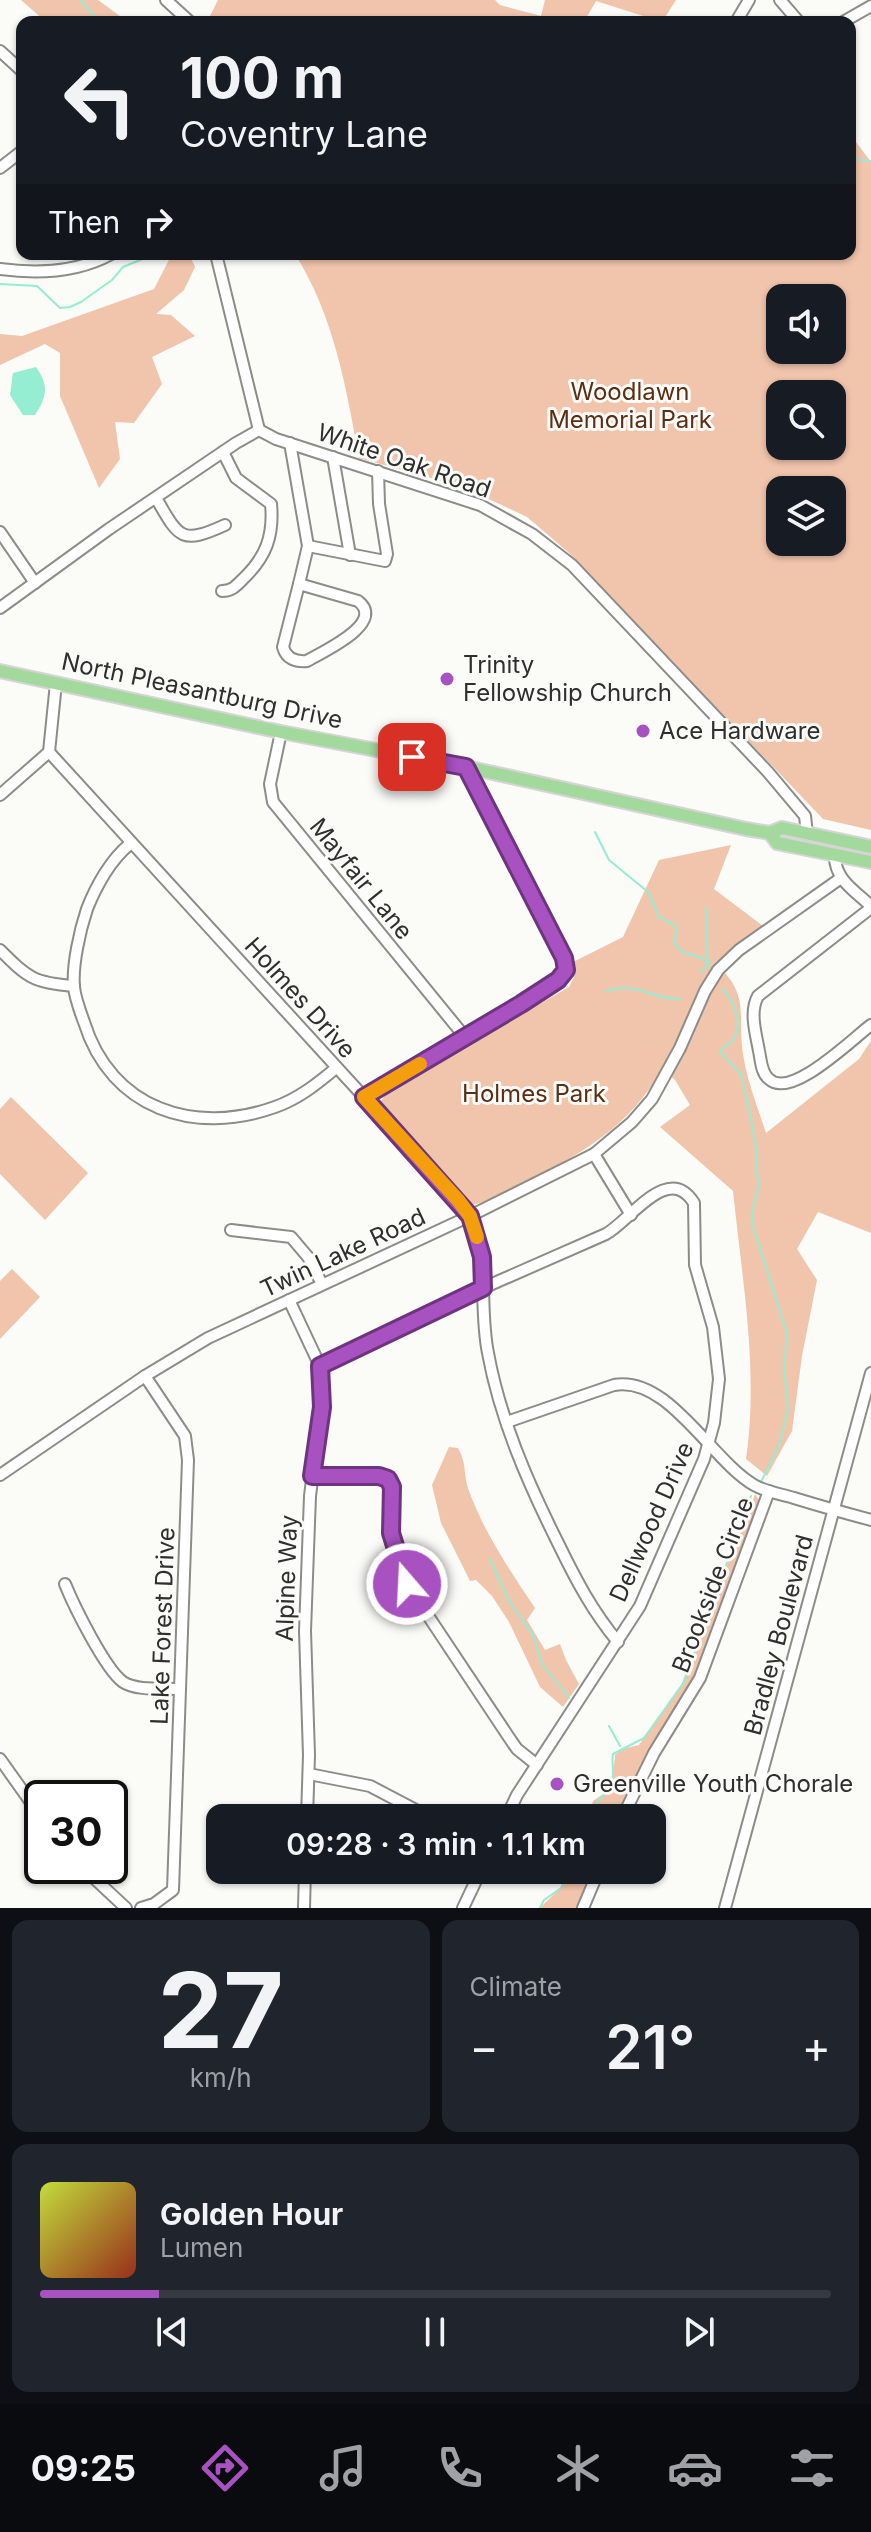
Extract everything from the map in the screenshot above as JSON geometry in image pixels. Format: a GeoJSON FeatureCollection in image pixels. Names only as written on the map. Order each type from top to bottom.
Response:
{"type":"FeatureCollection","features":[{"type":"Feature","properties":{"kind":"main road","name":"North Pleasantburg Drive"},"geometry":{"type":"LineString","coordinates":[[0,671],[770,833],[782,828],[871,847]]}},
{"type":"Feature","properties":{"kind":"main road","name":"North Pleasantburg Drive"},"geometry":{"type":"LineString","coordinates":[[770,833],[777,843],[871,862]]}},
{"type":"Feature","properties":{"kind":"street"},"geometry":{"type":"LineString","coordinates":[[166,0],[184,16]]}},
{"type":"Feature","properties":{"kind":"street"},"geometry":{"type":"LineString","coordinates":[[780,0],[794,16]]}},
{"type":"Feature","properties":{"kind":"street"},"geometry":{"type":"LineString","coordinates":[[854,16],[871,6]]}},
{"type":"Feature","properties":{"kind":"street"},"geometry":{"type":"LineString","coordinates":[[0,51],[16,66]]}},
{"type":"Feature","properties":{"kind":"street"},"geometry":{"type":"LineString","coordinates":[[0,168],[16,156]]}},
{"type":"Feature","properties":{"kind":"street"},"geometry":{"type":"LineString","coordinates":[[0,269],[68,269],[94,260]]}},
{"type":"Feature","properties":{"kind":"street"},"geometry":{"type":"LineString","coordinates":[[0,608],[259,430],[217,260]]}},
{"type":"Feature","properties":{"kind":"street","name":"White Oak Road"},"geometry":{"type":"LineString","coordinates":[[259,430],[480,505],[532,534],[572,565],[768,772],[805,816],[807,834]]}},
{"type":"Feature","properties":{"kind":"street"},"geometry":{"type":"LineString","coordinates":[[290,443],[308,546],[283,647],[293,660],[307,661],[354,633],[366,613],[363,604],[358,601],[299,584]]}},
{"type":"Feature","properties":{"kind":"street"},"geometry":{"type":"LineString","coordinates":[[222,591],[235,587],[259,561],[270,540],[273,522],[271,504],[236,478],[223,452]]}},
{"type":"Feature","properties":{"kind":"street"},"geometry":{"type":"LineString","coordinates":[[333,457],[350,555]]}},
{"type":"Feature","properties":{"kind":"street"},"geometry":{"type":"LineString","coordinates":[[308,546],[375,561],[387,559],[378,471]]}},
{"type":"Feature","properties":{"kind":"street"},"geometry":{"type":"LineString","coordinates":[[156,498],[184,536],[195,537],[225,525]]}},
{"type":"Feature","properties":{"kind":"street"},"geometry":{"type":"LineString","coordinates":[[0,532],[35,583]]}},
{"type":"Feature","properties":{"kind":"street"},"geometry":{"type":"LineString","coordinates":[[0,795],[49,752],[56,683]]}},
{"type":"Feature","properties":{"kind":"street","name":"Mayfair Lane"},"geometry":{"type":"LineString","coordinates":[[281,732],[270,784],[273,802],[465,1037]]}},
{"type":"Feature","properties":{"kind":"street","name":"Holmes Drive"},"geometry":{"type":"LineString","coordinates":[[49,752],[470,1216],[482,1257],[486,1344],[507,1422],[526,1476],[583,1595],[618,1642]]}},
{"type":"Feature","properties":{"kind":"street"},"geometry":{"type":"LineString","coordinates":[[364,1097],[558,980],[566,970],[564,958],[466,767]]}},
{"type":"Feature","properties":{"kind":"street"},"geometry":{"type":"LineString","coordinates":[[130,844],[106,873],[91,900],[79,938],[74,986],[88,1035],[105,1068],[148,1104],[172,1113],[221,1118],[256,1112],[302,1094],[336,1068]]}},
{"type":"Feature","properties":{"kind":"street"},"geometry":{"type":"LineString","coordinates":[[840,856],[835,865],[841,878],[871,907],[758,996],[754,1004],[754,1019],[763,1071],[769,1080],[782,1085],[802,1079],[871,1025]]}},
{"type":"Feature","properties":{"kind":"street","name":"Twin Lake Road"},"geometry":{"type":"LineString","coordinates":[[0,1475],[145,1376],[208,1338],[470,1216],[594,1154],[620,1133],[652,1099],[718,970],[739,950],[841,878]]}},
{"type":"Feature","properties":{"kind":"street"},"geometry":{"type":"LineString","coordinates":[[0,950],[20,970],[40,982],[74,986]]}},
{"type":"Feature","properties":{"kind":"street"},"geometry":{"type":"LineString","coordinates":[[594,1154],[631,1215]]}},
{"type":"Feature","properties":{"kind":"street","name":"Dellwood Drive"},"geometry":{"type":"LineString","coordinates":[[320,1366],[483,1288],[606,1234],[663,1189],[683,1191],[694,1203],[695,1265],[713,1327],[718,1357],[717,1406],[709,1444],[640,1606],[514,1804]]}},
{"type":"Feature","properties":{"kind":"street"},"geometry":{"type":"LineString","coordinates":[[231,1230],[291,1237],[308,1257],[322,1284]]}},
{"type":"Feature","properties":{"kind":"street","name":"Alpine Way"},"geometry":{"type":"LineString","coordinates":[[289,1300],[320,1366],[322,1407],[312,1476],[305,1631],[308,1804]]}},
{"type":"Feature","properties":{"kind":"street","name":"Bradley Boulevard"},"geometry":{"type":"LineString","coordinates":[[725,1908],[871,1373]]}},
{"type":"Feature","properties":{"kind":"street","name":"Lake Forest Drive"},"geometry":{"type":"LineString","coordinates":[[145,1376],[188,1445],[172,1908]]}},
{"type":"Feature","properties":{"kind":"street"},"geometry":{"type":"LineString","coordinates":[[507,1422],[614,1385],[634,1384],[660,1397],[743,1477],[769,1491],[871,1520]]}},
{"type":"Feature","properties":{"kind":"street"},"geometry":{"type":"LineString","coordinates":[[312,1476],[379,1476],[388,1479],[392,1487],[391,1533],[407,1584],[517,1749],[537,1765]]}},
{"type":"Feature","properties":{"kind":"street","name":"Brookside Circle"},"geometry":{"type":"LineString","coordinates":[[629,1804],[654,1753],[700,1678],[769,1491]]}},
{"type":"Feature","properties":{"kind":"street"},"geometry":{"type":"LineString","coordinates":[[65,1584],[85,1627],[121,1681],[135,1686],[180,1689]]}},
{"type":"Feature","properties":{"kind":"street"},"geometry":{"type":"LineString","coordinates":[[0,1759],[24,1793]]}},
{"type":"Feature","properties":{"kind":"street"},"geometry":{"type":"LineString","coordinates":[[309,1774],[370,1786],[404,1804]]}},
{"type":"Feature","properties":{"kind":"street"},"geometry":{"type":"LineString","coordinates":[[100,1884],[126,1908]]}},
{"type":"Feature","properties":{"kind":"street"},"geometry":{"type":"LineString","coordinates":[[304,1908],[305,1884]]}},
{"type":"Feature","properties":{"kind":"street"},"geometry":{"type":"LineString","coordinates":[[463,1908],[474,1884]]}},
{"type":"Feature","properties":{"kind":"street"},"geometry":{"type":"LineString","coordinates":[[583,1908],[593,1884]]}},
{"type":"Feature","properties":{"kind":"street"},"geometry":{"type":"LineString","coordinates":[[141,1908],[154,1904],[173,1890]]}},
{"type":"Feature","properties":{"kind":"green space"},"geometry":{"type":"Polygon","coordinates":[[[21,0],[98,0],[120,16],[39,16],[21,0]]]}},
{"type":"Feature","properties":{"kind":"green space"},"geometry":{"type":"Polygon","coordinates":[[[218,0],[495,0],[500,5],[541,16],[210,16],[218,0]]]}},
{"type":"Feature","properties":{"kind":"green space"},"geometry":{"type":"Polygon","coordinates":[[[545,0],[676,0],[666,16],[643,16],[596,1],[587,16],[541,16],[545,0]]]}},
{"type":"Feature","properties":{"kind":"green space","name":"Woodlawn Memorial Park"},"geometry":{"type":"Polygon","coordinates":[[[856,142],[871,162],[871,830],[823,819],[568,552],[527,517],[463,487],[359,458],[337,353],[320,302],[298,260],[856,260],[856,142]]]}},
{"type":"Feature","properties":{"kind":"green space"},"geometry":{"type":"Polygon","coordinates":[[[169,260],[192,260],[195,267],[184,290],[156,314],[171,315],[195,336],[152,357],[162,384],[134,423],[115,422],[120,459],[99,488],[60,396],[60,353],[45,344],[0,365],[0,334],[22,336],[154,289],[169,260]]]}},
{"type":"Feature","properties":{"kind":"green space","name":"Holmes Park"},"geometry":{"type":"Polygon","coordinates":[[[731,845],[714,889],[763,926],[715,963],[734,985],[738,995],[745,1064],[766,1133],[859,1059],[871,1041],[871,1233],[818,1212],[797,1249],[817,1280],[792,1431],[767,1476],[746,1459],[750,1426],[750,1359],[733,1191],[660,1127],[690,1105],[675,1080],[662,1069],[635,1107],[602,1137],[545,1172],[472,1205],[380,1102],[388,1092],[569,987],[574,977],[571,963],[623,937],[659,860],[731,845]]]}},
{"type":"Feature","properties":{"kind":"green space"},"geometry":{"type":"Polygon","coordinates":[[[11,1097],[88,1173],[45,1220],[0,1174],[0,1109],[11,1097]]]}},
{"type":"Feature","properties":{"kind":"green space"},"geometry":{"type":"Polygon","coordinates":[[[12,1269],[40,1297],[0,1339],[0,1281],[12,1269]]]}},
{"type":"Feature","properties":{"kind":"green space"},"geometry":{"type":"Polygon","coordinates":[[[449,1447],[458,1448],[469,1491],[482,1521],[535,1608],[527,1620],[545,1650],[560,1644],[579,1684],[563,1707],[540,1687],[509,1622],[492,1596],[476,1580],[470,1581],[441,1523],[432,1485],[449,1447]]]}},
{"type":"Feature","properties":{"kind":"green space"},"geometry":{"type":"Polygon","coordinates":[[[755,1494],[760,1502],[700,1671],[626,1804],[592,1804],[612,1788],[615,1755],[622,1749],[639,1745],[681,1686],[728,1557],[746,1522],[755,1494]]]}},
{"type":"Feature","properties":{"kind":"green space"},"geometry":{"type":"Polygon","coordinates":[[[564,1884],[590,1884],[580,1908],[540,1908],[564,1884]]]}},
{"type":"Feature","properties":{"kind":"shaded area"},"geometry":{"type":"Polygon","coordinates":[[[36,367],[45,386],[44,396],[35,415],[23,415],[10,395],[13,373],[36,367]]]}},
{"type":"Feature","properties":{"kind":"waterway"},"geometry":{"type":"LineString","coordinates":[[80,0],[95,16]]}},
{"type":"Feature","properties":{"kind":"waterway"},"geometry":{"type":"LineString","coordinates":[[856,160],[871,161]]}},
{"type":"Feature","properties":{"kind":"waterway"},"geometry":{"type":"LineString","coordinates":[[0,284],[37,286],[60,308],[70,307],[112,280],[123,267],[140,260]]}},
{"type":"Feature","properties":{"kind":"waterway"},"geometry":{"type":"LineString","coordinates":[[595,832],[609,860],[648,892],[659,917],[675,925],[674,943],[682,952],[708,962]]}},
{"type":"Feature","properties":{"kind":"waterway"},"geometry":{"type":"LineString","coordinates":[[706,908],[709,966]]}},
{"type":"Feature","properties":{"kind":"waterway"},"geometry":{"type":"LineString","coordinates":[[701,972],[709,964]]}},
{"type":"Feature","properties":{"kind":"waterway"},"geometry":{"type":"LineString","coordinates":[[606,991],[628,988],[681,999]]}},
{"type":"Feature","properties":{"kind":"waterway"},"geometry":{"type":"LineString","coordinates":[[722,988],[731,1000],[738,1022],[735,1037],[720,1052],[741,1074],[757,1155],[759,1184],[752,1223],[787,1334],[784,1364],[788,1410],[779,1445],[761,1482]]}},
{"type":"Feature","properties":{"kind":"waterway"},"geometry":{"type":"LineString","coordinates":[[596,1804],[612,1783],[613,1754],[644,1738],[684,1682],[698,1645],[701,1626],[723,1576],[751,1496]]}},
{"type":"Feature","properties":{"kind":"waterway"},"geometry":{"type":"LineString","coordinates":[[490,1559],[509,1601],[533,1635],[542,1664],[569,1698]]}},
{"type":"Feature","properties":{"kind":"waterway"},"geometry":{"type":"LineString","coordinates":[[609,1726],[620,1746]]}},
{"type":"Feature","properties":{"kind":"waterway"},"geometry":{"type":"LineString","coordinates":[[540,1908],[544,1900],[563,1884]]}},
{"type":"Feature","properties":{"kind":"slow traffic"},"geometry":{"type":"LineString","coordinates":[[420,1064],[364,1097],[458,1200],[470,1216],[477,1237]]}},
{"type":"Feature","properties":{"kind":"place","name":"Trinity Fellowship Church"},"geometry":{"type":"Point","coordinates":[447,679]}},
{"type":"Feature","properties":{"kind":"place","name":"Ace Hardware"},"geometry":{"type":"Point","coordinates":[643,731]}},
{"type":"Feature","properties":{"kind":"place","name":"Greenville Youth Chorale"},"geometry":{"type":"Point","coordinates":[557,1784]}},
{"type":"Feature","properties":{"kind":"route"},"geometry":{"type":"LineString","coordinates":[[407,1584],[391,1533],[392,1487],[388,1479],[379,1476],[312,1476],[322,1407],[320,1366],[483,1288],[482,1257],[470,1216],[364,1097],[521,1004],[562,977],[566,970],[564,958],[466,767],[412,757]]}}]}
